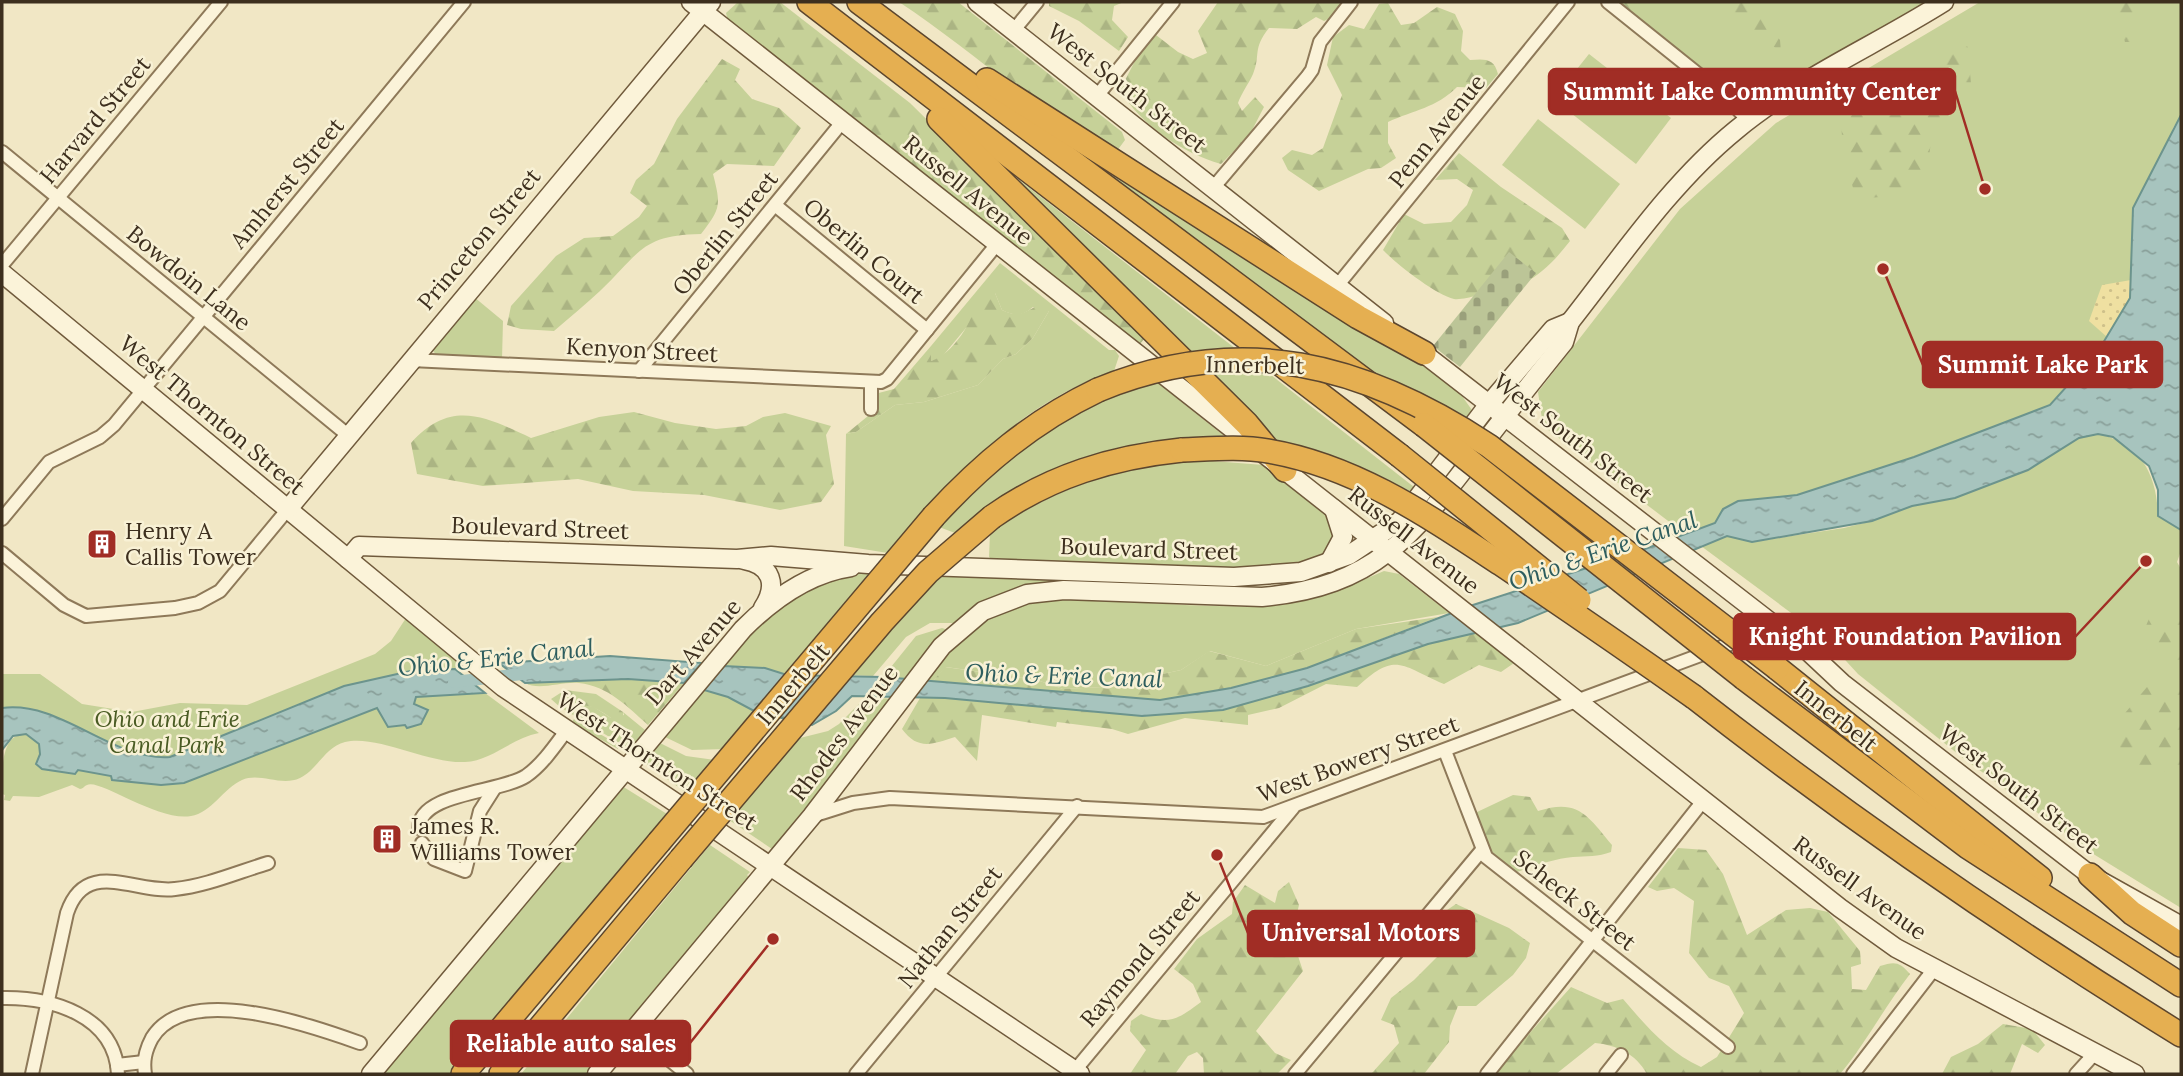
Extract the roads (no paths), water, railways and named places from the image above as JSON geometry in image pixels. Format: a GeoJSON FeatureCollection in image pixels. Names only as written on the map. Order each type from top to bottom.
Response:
{"type":"FeatureCollection","features":[{"type":"Feature","properties":{"kind":"highway"},"geometry":{"type":"LineString","coordinates":[[807,2],[1399,455],[1694,697],[1850,815],[1978,904],[2181,1035]]}},
{"type":"Feature","properties":{"kind":"highway"},"geometry":{"type":"LineString","coordinates":[[807,2],[984,159],[1247,424],[1285,470]]}},
{"type":"Feature","properties":{"kind":"highway"},"geometry":{"type":"LineString","coordinates":[[859,2],[1424,425],[1930,821],[2181,985]]}},
{"type":"Feature","properties":{"kind":"highway"},"geometry":{"type":"LineString","coordinates":[[868,2],[1099,154],[1358,317],[1424,353]]}},
{"type":"Feature","properties":{"kind":"highway","name":"Innerbelt"},"geometry":{"type":"LineString","coordinates":[[463,1074],[934,516],[1002,449],[1048,416],[1098,390],[1128,379],[1179,367],[1240,361],[1301,363],[1388,390],[1448,419],[1489,446],[1777,668],[2155,968]]}},
{"type":"Feature","properties":{"kind":"highway","name":"Innerbelt"},"geometry":{"type":"LineString","coordinates":[[501,1074],[900,601],[928,572],[992,517],[1031,492],[1076,472],[1138,455],[1182,450],[1266,451],[1328,467],[1365,481],[1400,499],[1450,530],[1694,697]]}},
{"type":"Feature","properties":{"kind":"highway"},"geometry":{"type":"LineString","coordinates":[[2090,875],[2132,913],[2181,945]]}},
{"type":"Feature","properties":{"kind":"main road","name":"West South Street"},"geometry":{"type":"LineString","coordinates":[[977,2],[2090,875],[2181,926]]}},
{"type":"Feature","properties":{"kind":"main road"},"geometry":{"type":"LineString","coordinates":[[1570,321],[1688,175],[1748,120],[1795,88],[1944,2]]}},
{"type":"Feature","properties":{"kind":"main road","name":"Russell Avenue"},"geometry":{"type":"LineString","coordinates":[[701,5],[997,244],[1848,915],[1934,969],[2135,1074]]}},
{"type":"Feature","properties":{"kind":"main road","name":"Princeton Street"},"geometry":{"type":"LineString","coordinates":[[288,509],[701,5]]}},
{"type":"Feature","properties":{"kind":"main road","name":"West Thornton Street"},"geometry":{"type":"LineString","coordinates":[[2,273],[447,642],[532,708],[772,865],[1076,1073]]}},
{"type":"Feature","properties":{"kind":"main road","name":"Boulevard Street"},"geometry":{"type":"LineString","coordinates":[[348,559],[359,546],[737,559],[771,556],[868,564],[1234,577],[1291,574],[1329,563],[1374,541],[1408,512],[1489,404],[1553,329],[1570,321]]}},
{"type":"Feature","properties":{"kind":"main road","name":"Boulevard Street"},"geometry":{"type":"LineString","coordinates":[[1009,599],[1064,590],[1262,597],[1292,595],[1336,582],[1390,553],[1425,521],[1564,342],[1570,321]]}},
{"type":"Feature","properties":{"kind":"main road"},"geometry":{"type":"LineString","coordinates":[[1329,563],[1343,537],[1334,509]]}},
{"type":"Feature","properties":{"kind":"main road","name":"Boulevard Street"},"geometry":{"type":"LineString","coordinates":[[737,559],[758,564],[770,575],[772,588],[762,610]]}},
{"type":"Feature","properties":{"kind":"main road","name":"Dart Avenue"},"geometry":{"type":"LineString","coordinates":[[371,1074],[624,769],[762,610],[807,581],[844,568],[868,564]]}},
{"type":"Feature","properties":{"kind":"main road","name":"Rhodes Avenue"},"geometry":{"type":"LineString","coordinates":[[597,1074],[812,816],[942,646],[968,621],[1009,599]]}},
{"type":"Feature","properties":{"kind":"street","name":"Harvard Street"},"geometry":{"type":"LineString","coordinates":[[2,265],[221,2]]}},
{"type":"Feature","properties":{"kind":"street","name":"Amherst Street"},"geometry":{"type":"LineString","coordinates":[[2,519],[49,463],[107,431],[464,2]]}},
{"type":"Feature","properties":{"kind":"street"},"geometry":{"type":"LineString","coordinates":[[1014,30],[1037,2]]}},
{"type":"Feature","properties":{"kind":"street"},"geometry":{"type":"LineString","coordinates":[[1097,96],[1173,2]]}},
{"type":"Feature","properties":{"kind":"street"},"geometry":{"type":"LineString","coordinates":[[1213,188],[1307,77],[1312,70],[1320,42],[1351,2]]}},
{"type":"Feature","properties":{"kind":"street","name":"Penn Avenue"},"geometry":{"type":"LineString","coordinates":[[1337,286],[1568,2]]}},
{"type":"Feature","properties":{"kind":"street"},"geometry":{"type":"LineString","coordinates":[[1608,2],[1724,95],[1748,120]]}},
{"type":"Feature","properties":{"kind":"street","name":"Oberlin Street"},"geometry":{"type":"LineString","coordinates":[[639,371],[843,121]]}},
{"type":"Feature","properties":{"kind":"street","name":"Bowdoin Lane"},"geometry":{"type":"LineString","coordinates":[[2,152],[349,436]]}},
{"type":"Feature","properties":{"kind":"street","name":"Oberlin Court"},"geometry":{"type":"LineString","coordinates":[[775,205],[927,330]]}},
{"type":"Feature","properties":{"kind":"street"},"geometry":{"type":"LineString","coordinates":[[871,409],[871,382],[887,379],[997,244]]}},
{"type":"Feature","properties":{"kind":"street","name":"Kenyon Street"},"geometry":{"type":"LineString","coordinates":[[411,360],[871,382]]}},
{"type":"Feature","properties":{"kind":"street"},"geometry":{"type":"LineString","coordinates":[[2,554],[57,599],[86,616],[175,607],[198,603],[220,592],[288,509]]}},
{"type":"Feature","properties":{"kind":"street","name":"West Bowery Street"},"geometry":{"type":"LineString","coordinates":[[812,816],[853,803],[890,798],[1077,806],[1252,819],[1580,702],[1776,627]]}},
{"type":"Feature","properties":{"kind":"street"},"geometry":{"type":"LineString","coordinates":[[419,828],[421,817],[430,806],[494,789],[526,776],[566,731]]}},
{"type":"Feature","properties":{"kind":"street","name":"Scheck Street"},"geometry":{"type":"LineString","coordinates":[[1445,751],[1482,850],[1492,863],[1728,1047]]}},
{"type":"Feature","properties":{"kind":"street"},"geometry":{"type":"LineString","coordinates":[[422,843],[434,859],[465,871],[480,811],[494,789]]}},
{"type":"Feature","properties":{"kind":"street"},"geometry":{"type":"LineString","coordinates":[[1487,1074],[1703,801]]}},
{"type":"Feature","properties":{"kind":"street","name":"Raymond Street"},"geometry":{"type":"LineString","coordinates":[[1076,1073],[1294,805]]}},
{"type":"Feature","properties":{"kind":"street","name":"Nathan Street"},"geometry":{"type":"LineString","coordinates":[[856,1074],[1077,806]]}},
{"type":"Feature","properties":{"kind":"street"},"geometry":{"type":"LineString","coordinates":[[1295,1074],[1482,850]]}},
{"type":"Feature","properties":{"kind":"street"},"geometry":{"type":"LineString","coordinates":[[32,1074],[67,913],[74,898],[87,886],[110,880],[152,889],[174,890],[268,863]]}},
{"type":"Feature","properties":{"kind":"street"},"geometry":{"type":"LineString","coordinates":[[1853,1074],[1934,969]]}},
{"type":"Feature","properties":{"kind":"street"},"geometry":{"type":"LineString","coordinates":[[2,998],[48,1001],[76,1012],[105,1038],[118,1070],[145,1068],[149,1043],[167,1023],[184,1016],[212,1012],[240,1012],[287,1020],[360,1043]]}},
{"type":"Feature","properties":{"kind":"street"},"geometry":{"type":"LineString","coordinates":[[633,1030],[687,1074]]}},
{"type":"Feature","properties":{"kind":"street"},"geometry":{"type":"LineString","coordinates":[[2076,1074],[2095,1053]]}},
{"type":"Feature","properties":{"kind":"street"},"geometry":{"type":"LineString","coordinates":[[1606,1074],[1621,1055]]}},
{"type":"Feature","properties":{"kind":"water"},"geometry":{"type":"Polygon","coordinates":[[[2181,115],[2181,530],[2158,516],[2158,490],[2149,466],[2113,437],[2098,434],[2079,438],[2028,470],[1955,498],[1912,506],[1872,521],[1752,542],[1727,536],[1518,623],[1428,644],[1308,686],[1223,710],[1142,716],[945,698],[852,696],[836,711],[812,725],[756,712],[728,697],[704,690],[724,666],[765,668],[787,675],[883,677],[1160,700],[1231,688],[1307,668],[1473,605],[1645,549],[1715,523],[1723,509],[1738,501],[1797,495],[1914,457],[2050,405],[2097,353],[2130,298],[2133,208],[2181,115]]]}},
{"type":"Feature","properties":{"kind":"water"},"geometry":{"type":"Polygon","coordinates":[[[610,656],[702,663],[684,683],[628,679],[525,683],[499,663],[610,656]]]}},
{"type":"Feature","properties":{"kind":"water"},"geometry":{"type":"Polygon","coordinates":[[[455,669],[485,693],[416,697],[414,704],[428,710],[421,724],[407,728],[405,725],[388,727],[377,708],[184,783],[161,785],[112,780],[111,776],[78,770],[75,774],[42,769],[36,764],[40,754],[39,744],[26,734],[13,736],[2,750],[2,708],[24,708],[45,713],[127,750],[148,756],[170,757],[344,686],[415,670],[455,669]]]}},
{"type":"Feature","properties":{"kind":"waterway","name":"Ohio & Erie Canal"},"geometry":{"type":"LineString","coordinates":[[454,682],[530,673]]}},
{"type":"Feature","properties":{"kind":"place","name":"Summit Lake Community Center"},"geometry":{"type":"Point","coordinates":[1985,189]}},
{"type":"Feature","properties":{"kind":"place","name":"Summit Lake Park"},"geometry":{"type":"Point","coordinates":[1883,269]}},
{"type":"Feature","properties":{"kind":"place","name":"Henry A Callis Tower"},"geometry":{"type":"Point","coordinates":[102,544]}},
{"type":"Feature","properties":{"kind":"place","name":"Knight Foundation Pavilion"},"geometry":{"type":"Point","coordinates":[2146,561]}},
{"type":"Feature","properties":{"kind":"place","name":"James R. Williams Tower"},"geometry":{"type":"Point","coordinates":[387,839]}},
{"type":"Feature","properties":{"kind":"place","name":"Universal Motors"},"geometry":{"type":"Point","coordinates":[1217,855]}},
{"type":"Feature","properties":{"kind":"place","name":"Reliable auto sales"},"geometry":{"type":"Point","coordinates":[773,939]}},
{"type":"Feature","properties":{"kind":"park label","name":"Ohio and Erie Canal Park"},"geometry":{"type":"Point","coordinates":[167,732]}}]}
